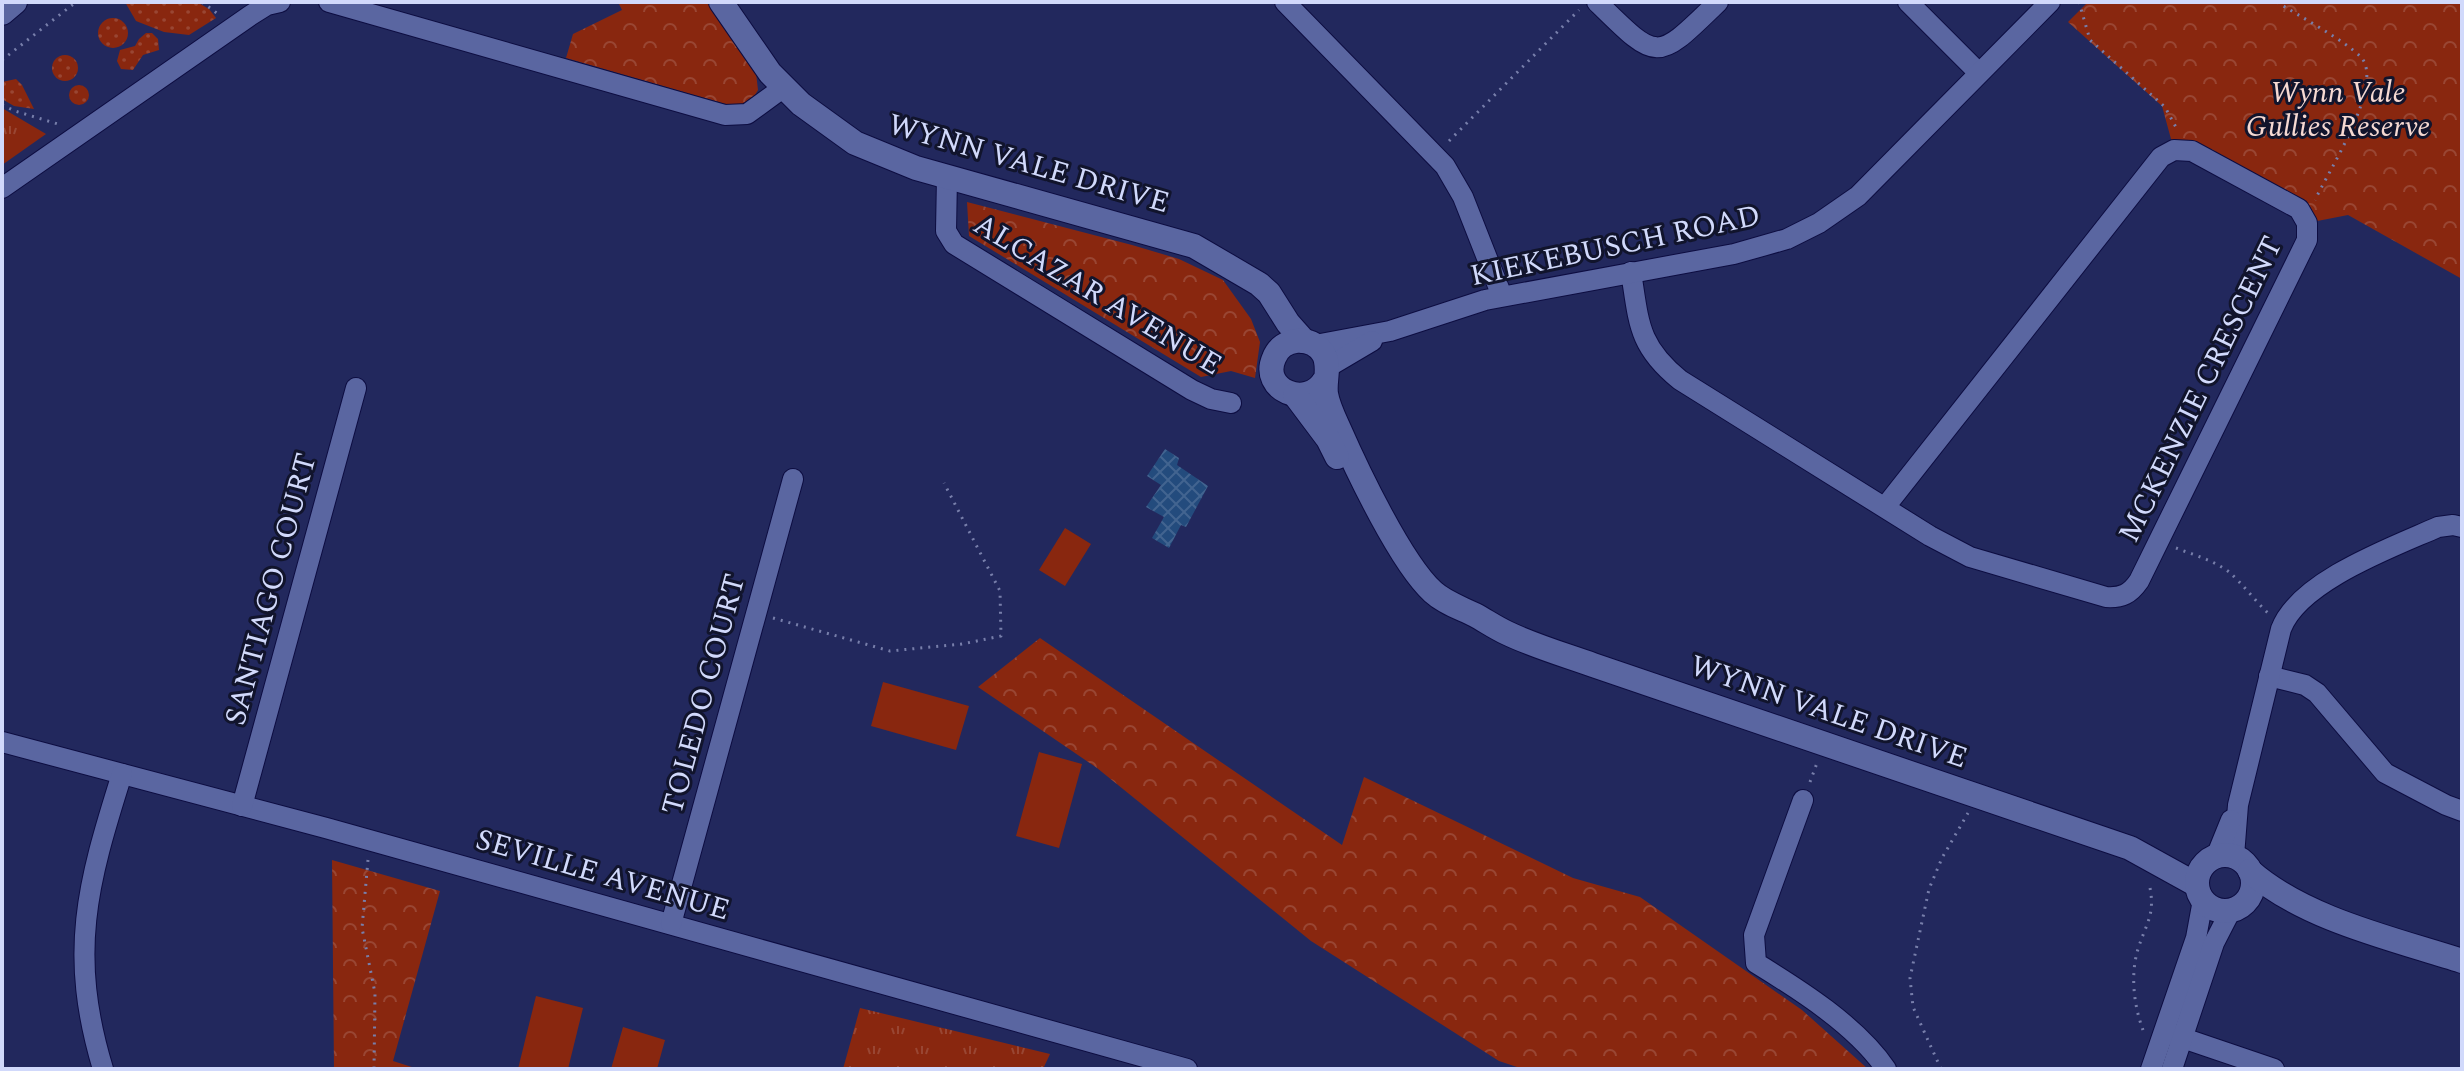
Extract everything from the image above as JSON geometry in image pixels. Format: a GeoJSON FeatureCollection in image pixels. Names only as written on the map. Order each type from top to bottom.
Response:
{"type":"FeatureCollection","features":[{"type":"Feature","properties":{"kind":"main road"},"geometry":{"type":"LineString","coordinates":[[2,13],[15,2]]}},
{"type":"Feature","properties":{"kind":"main road","name":"WYNN VALE DRIVE"},"geometry":{"type":"LineString","coordinates":[[721,2],[759,58],[784,87],[827,124],[855,143],[889,159],[947,177],[1182,242],[1204,251],[1269,293],[1288,323],[1309,343]]}},
{"type":"Feature","properties":{"kind":"main road","name":"WYNN VALE DRIVE"},"geometry":{"type":"LineString","coordinates":[[1232,268],[1269,319],[1273,359]]}},
{"type":"Feature","properties":{"kind":"main road"},"geometry":{"type":"LineString","coordinates":[[1287,343],[1309,343],[1325,356],[1326,374],[1312,393],[1295,395],[1280,388],[1274,380],[1273,359],[1287,343]]}},
{"type":"Feature","properties":{"kind":"main road","name":"WYNN VALE DRIVE"},"geometry":{"type":"LineString","coordinates":[[1326,374],[1327,400],[1341,433],[1413,568],[1440,597],[1509,634]]}},
{"type":"Feature","properties":{"kind":"main road","name":"WYNN VALE DRIVE"},"geometry":{"type":"LineString","coordinates":[[1295,395],[1328,439],[1393,564],[1419,598],[1445,614],[1472,627],[1509,634],[2136,851],[2227,861],[2283,896],[2324,915],[2462,961]]}},
{"type":"Feature","properties":{"kind":"main road","name":"WYNN VALE DRIVE"},"geometry":{"type":"LineString","coordinates":[[2136,851],[2200,893]]}},
{"type":"Feature","properties":{"kind":"main road"},"geometry":{"type":"LineString","coordinates":[[2227,861],[2253,882],[2252,892],[2236,908],[2216,909],[2200,893],[2200,871],[2227,861]]}},
{"type":"Feature","properties":{"kind":"main road","name":"WYNN VALE DRIVE"},"geometry":{"type":"LineString","coordinates":[[2236,908],[2276,907],[2324,915]]}},
{"type":"Feature","properties":{"kind":"street"},"geometry":{"type":"LineString","coordinates":[[2,188],[251,15],[267,5],[280,2]]}},
{"type":"Feature","properties":{"kind":"street"},"geometry":{"type":"LineString","coordinates":[[329,2],[397,12],[725,115],[747,114],[784,87]]}},
{"type":"Feature","properties":{"kind":"street"},"geometry":{"type":"LineString","coordinates":[[1285,2],[1435,155],[1456,181],[1502,296]]}},
{"type":"Feature","properties":{"kind":"street"},"geometry":{"type":"LineString","coordinates":[[1597,2],[1632,37],[1647,47],[1659,49],[1671,45],[1718,2]]}},
{"type":"Feature","properties":{"kind":"street"},"geometry":{"type":"LineString","coordinates":[[1908,2],[1979,73]]}},
{"type":"Feature","properties":{"kind":"street","name":"KIEKEBUSCH ROAD"},"geometry":{"type":"LineString","coordinates":[[1309,343],[1390,331],[1502,296],[1734,254],[1787,239],[1819,223],[1858,196],[2050,2]]}},
{"type":"Feature","properties":{"kind":"street"},"geometry":{"type":"LineString","coordinates":[[1885,507],[2154,164],[2167,152],[2181,149]]}},
{"type":"Feature","properties":{"kind":"street","name":"MCKENZIE CRESCENT"},"geometry":{"type":"LineString","coordinates":[[1631,272],[1643,335],[1659,363],[1680,380],[1970,557],[2106,597],[2125,595],[2139,581],[2259,341],[2309,232],[2306,218],[2299,209],[2197,153],[2181,149]]}},
{"type":"Feature","properties":{"kind":"street","name":"ALCAZAR AVENUE"},"geometry":{"type":"LineString","coordinates":[[947,177],[946,231],[954,244],[1192,390],[1211,399],[1231,403]]}},
{"type":"Feature","properties":{"kind":"street","name":"KIEKEBUSCH ROAD"},"geometry":{"type":"LineString","coordinates":[[1326,374],[1390,331]]}},
{"type":"Feature","properties":{"kind":"street","name":"SANTIAGO COURT"},"geometry":{"type":"LineString","coordinates":[[242,806],[356,388]]}},
{"type":"Feature","properties":{"kind":"street","name":"TOLEDO COURT"},"geometry":{"type":"LineString","coordinates":[[671,924],[793,479]]}},
{"type":"Feature","properties":{"kind":"street"},"geometry":{"type":"LineString","coordinates":[[2227,861],[2283,623],[2300,601],[2362,561],[2438,527],[2462,527]]}},
{"type":"Feature","properties":{"kind":"street"},"geometry":{"type":"LineString","coordinates":[[2269,676],[2305,685],[2317,693],[2385,773],[2462,811]]}},
{"type":"Feature","properties":{"kind":"street","name":"SEVILLE AVENUE"},"geometry":{"type":"LineString","coordinates":[[2,742],[370,840],[1187,1069]]}},
{"type":"Feature","properties":{"kind":"street"},"geometry":{"type":"LineString","coordinates":[[103,1069],[87,998],[85,923],[94,866],[122,774]]}},
{"type":"Feature","properties":{"kind":"street"},"geometry":{"type":"LineString","coordinates":[[1803,800],[1754,935],[1756,963],[1788,983],[1871,1047],[1886,1069]]}},
{"type":"Feature","properties":{"kind":"street"},"geometry":{"type":"LineString","coordinates":[[2172,1035],[2196,938],[2200,893]]}},
{"type":"Feature","properties":{"kind":"street"},"geometry":{"type":"LineString","coordinates":[[2159,1066],[2214,943],[2236,908]]}},
{"type":"Feature","properties":{"kind":"street"},"geometry":{"type":"LineString","coordinates":[[2172,1035],[2274,1069]]}},
{"type":"Feature","properties":{"kind":"path"},"geometry":{"type":"LineString","coordinates":[[2,60],[76,2]]}},
{"type":"Feature","properties":{"kind":"path"},"geometry":{"type":"LineString","coordinates":[[202,2],[223,18]]}},
{"type":"Feature","properties":{"kind":"path"},"geometry":{"type":"LineString","coordinates":[[1435,155],[1586,2]]}},
{"type":"Feature","properties":{"kind":"path"},"geometry":{"type":"LineString","coordinates":[[2079,2],[2090,40],[2165,107],[2175,122],[2181,149]]}},
{"type":"Feature","properties":{"kind":"path"},"geometry":{"type":"LineString","coordinates":[[2277,2],[2351,49],[2362,58],[2367,68],[2368,80],[2360,110],[2306,218]]}},
{"type":"Feature","properties":{"kind":"path"},"geometry":{"type":"LineString","coordinates":[[2,105],[66,126]]}},
{"type":"Feature","properties":{"kind":"path"},"geometry":{"type":"LineString","coordinates":[[756,614],[890,651],[962,644],[1001,636],[1000,591],[944,483]]}},
{"type":"Feature","properties":{"kind":"path"},"geometry":{"type":"LineString","coordinates":[[2176,548],[2215,563],[2231,574],[2275,619]]}},
{"type":"Feature","properties":{"kind":"path"},"geometry":{"type":"LineString","coordinates":[[1803,800],[1824,743]]}},
{"type":"Feature","properties":{"kind":"path"},"geometry":{"type":"LineString","coordinates":[[1941,1069],[1913,1007],[1910,978],[1929,889],[1942,858],[1978,796]]}},
{"type":"Feature","properties":{"kind":"path"},"geometry":{"type":"LineString","coordinates":[[370,840],[362,928],[375,993],[374,1069]]}},
{"type":"Feature","properties":{"kind":"path"},"geometry":{"type":"LineString","coordinates":[[2136,851],[2154,903],[2137,951],[2133,975],[2141,1025],[2159,1066]]}},
{"type":"Feature","properties":{"kind":"green space"},"geometry":{"type":"Polygon","coordinates":[[[125,2],[197,2],[216,18],[189,35],[164,32],[136,21],[125,2]]]}},
{"type":"Feature","properties":{"kind":"green space"},"geometry":{"type":"Polygon","coordinates":[[[618,2],[707,2],[756,73],[758,90],[752,100],[736,107],[566,58],[573,34],[622,10],[618,2]]]}},
{"type":"Feature","properties":{"kind":"green space","name":"Wynn Vale Gullies Reserve"},"geometry":{"type":"Polygon","coordinates":[[[2088,2],[2462,2],[2462,279],[2348,215],[2307,223],[2174,150],[2162,106],[2068,22],[2088,2]]]}},
{"type":"Feature","properties":{"kind":"green space"},"geometry":{"type":"Polygon","coordinates":[[[113,18],[124,22],[128,33],[124,44],[113,48],[102,44],[98,33],[102,22],[113,18]]]}},
{"type":"Feature","properties":{"kind":"green space"},"geometry":{"type":"Polygon","coordinates":[[[146,33],[152,33],[158,39],[159,50],[143,55],[133,70],[121,69],[117,61],[120,50],[135,46],[146,33]]]}},
{"type":"Feature","properties":{"kind":"green space"},"geometry":{"type":"Polygon","coordinates":[[[65,55],[74,59],[78,68],[74,77],[65,81],[56,77],[52,68],[56,59],[65,55]]]}},
{"type":"Feature","properties":{"kind":"green space"},"geometry":{"type":"Polygon","coordinates":[[[16,79],[34,109],[14,106],[2,99],[2,82],[16,79]]]}},
{"type":"Feature","properties":{"kind":"green space"},"geometry":{"type":"Polygon","coordinates":[[[79,85],[86,88],[89,95],[86,102],[79,105],[72,102],[69,95],[72,88],[79,85]]]}},
{"type":"Feature","properties":{"kind":"green space"},"geometry":{"type":"Polygon","coordinates":[[[2,108],[46,134],[2,165],[2,108]]]}},
{"type":"Feature","properties":{"kind":"green space"},"geometry":{"type":"Polygon","coordinates":[[[967,202],[1179,259],[1223,280],[1251,319],[1260,342],[1255,378],[1231,371],[1201,377],[969,236],[967,202]]]}},
{"type":"Feature","properties":{"kind":"green space"},"geometry":{"type":"Polygon","coordinates":[[[1065,528],[1091,544],[1065,586],[1039,570],[1065,528]]]}},
{"type":"Feature","properties":{"kind":"green space"},"geometry":{"type":"Polygon","coordinates":[[[1040,638],[1342,845],[1364,777],[1573,878],[1640,897],[1802,1010],[1868,1069],[1523,1069],[1499,1061],[1311,941],[1097,768],[978,687],[1040,638]]]}},
{"type":"Feature","properties":{"kind":"green space"},"geometry":{"type":"Polygon","coordinates":[[[883,682],[969,706],[956,750],[871,726],[883,682]]]}},
{"type":"Feature","properties":{"kind":"green space"},"geometry":{"type":"Polygon","coordinates":[[[1039,752],[1082,764],[1059,848],[1016,836],[1039,752]]]}},
{"type":"Feature","properties":{"kind":"green space"},"geometry":{"type":"Polygon","coordinates":[[[332,860],[440,891],[393,1061],[418,1069],[334,1069],[332,860]]]}},
{"type":"Feature","properties":{"kind":"green space"},"geometry":{"type":"Polygon","coordinates":[[[536,996],[583,1008],[568,1069],[518,1069],[536,996]]]}},
{"type":"Feature","properties":{"kind":"green space"},"geometry":{"type":"Polygon","coordinates":[[[860,1008],[1050,1054],[1043,1069],[843,1069],[860,1008]]]}},
{"type":"Feature","properties":{"kind":"green space"},"geometry":{"type":"Polygon","coordinates":[[[623,1027],[665,1040],[657,1069],[611,1069],[623,1027]]]}},
{"type":"Feature","properties":{"kind":"building"},"geometry":{"type":"Polygon","coordinates":[[[1165,449],[1179,458],[1177,465],[1208,486],[1186,527],[1181,525],[1169,548],[1152,538],[1164,517],[1146,507],[1161,485],[1147,476],[1165,449]]]}}]}
